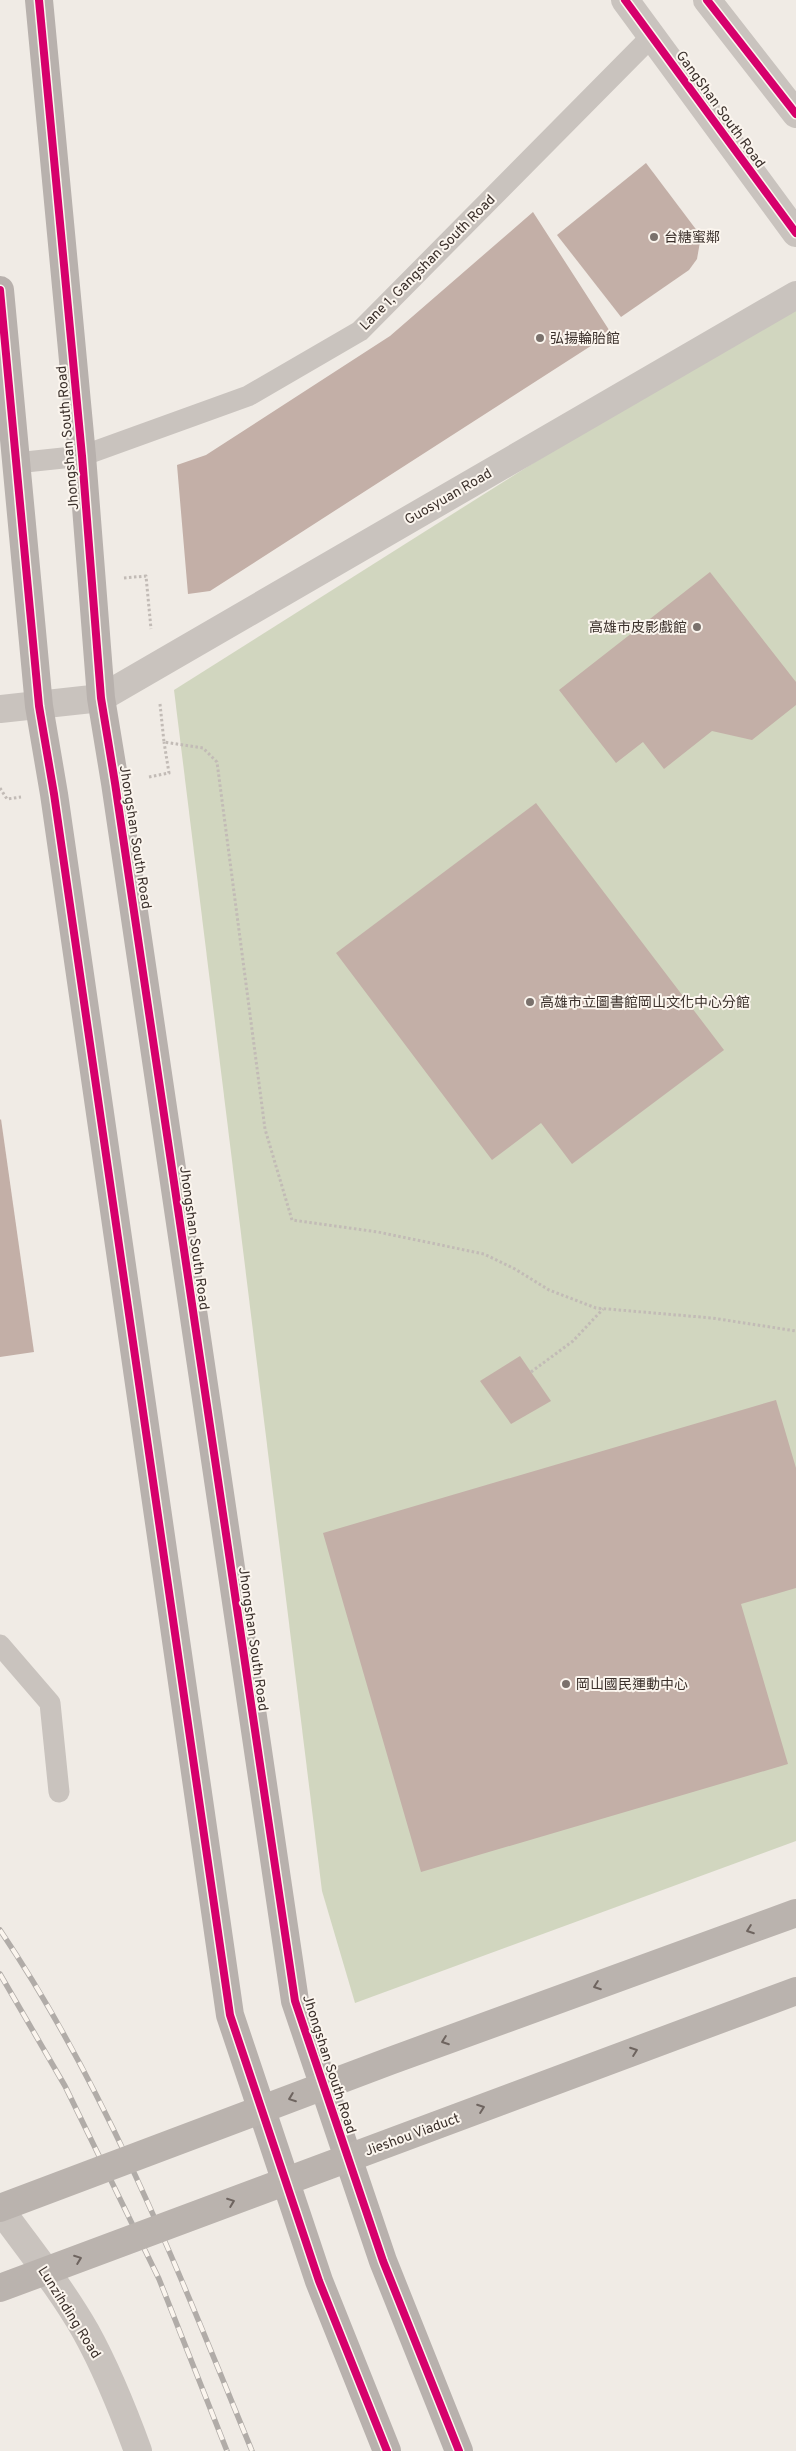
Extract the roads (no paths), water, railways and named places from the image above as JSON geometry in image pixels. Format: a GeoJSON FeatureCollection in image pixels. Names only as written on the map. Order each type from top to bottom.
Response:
{"type":"FeatureCollection","features":[{"type":"Feature","properties":{"kind":"main road","name":"Jhongshan South Road"},"geometry":{"type":"LineString","coordinates":[[39,0],[82,456],[100,698],[120,813],[294,2001],[383,2261],[459,2451]]}},
{"type":"Feature","properties":{"kind":"main road"},"geometry":{"type":"LineString","coordinates":[[0,290],[39,706],[58,823],[230,2015],[319,2280],[387,2451]]}},
{"type":"Feature","properties":{"kind":"main road"},"geometry":{"type":"LineString","coordinates":[[0,2208],[390,2061],[796,1913]]}},
{"type":"Feature","properties":{"kind":"main road","name":"Jieshou Viaduct"},"geometry":{"type":"LineString","coordinates":[[0,2288],[796,1991]]}},
{"type":"Feature","properties":{"kind":"street","name":"GangShan South Road"},"geometry":{"type":"LineString","coordinates":[[624,0],[796,233]]}},
{"type":"Feature","properties":{"kind":"street"},"geometry":{"type":"LineString","coordinates":[[706,0],[796,114]]}},
{"type":"Feature","properties":{"kind":"street","name":"Guosyuan Road"},"geometry":{"type":"LineString","coordinates":[[100,698],[796,295]]}},
{"type":"Feature","properties":{"kind":"street"},"geometry":{"type":"LineString","coordinates":[[0,709],[100,698]]}},
{"type":"Feature","properties":{"kind":"street","name":"Lunzihding Road"},"geometry":{"type":"LineString","coordinates":[[0,2208],[58,2288],[85,2331],[113,2386],[138,2451]]}},
{"type":"Feature","properties":{"kind":"lane","name":"Lane 1, Gangshan South Road"},"geometry":{"type":"LineString","coordinates":[[16,463],[82,456],[248,396],[360,330],[652,36]]}},
{"type":"Feature","properties":{"kind":"lane"},"geometry":{"type":"LineString","coordinates":[[0,1645],[50,1703],[60,1792]]}},
{"type":"Feature","properties":{"kind":"railway"},"geometry":{"type":"LineString","coordinates":[[0,1930],[39,1991],[75,2054],[108,2118],[169,2250],[252,2451]]}},
{"type":"Feature","properties":{"kind":"railway"},"geometry":{"type":"LineString","coordinates":[[0,1974],[65,2086],[159,2279],[227,2451]]}},
{"type":"Feature","properties":{"kind":"place","name":"台糖蜜鄰"},"geometry":{"type":"Point","coordinates":[654,237]}},
{"type":"Feature","properties":{"kind":"place","name":"弘揚輪胎館"},"geometry":{"type":"Point","coordinates":[540,338]}},
{"type":"Feature","properties":{"kind":"place","name":"高雄市皮影戲館"},"geometry":{"type":"Point","coordinates":[697,627]}},
{"type":"Feature","properties":{"kind":"place","name":"高雄市立圖書館岡山文化中心分館"},"geometry":{"type":"Point","coordinates":[530,1002]}},
{"type":"Feature","properties":{"kind":"place","name":"岡山國民運動中心"},"geometry":{"type":"Point","coordinates":[566,1684]}}]}
